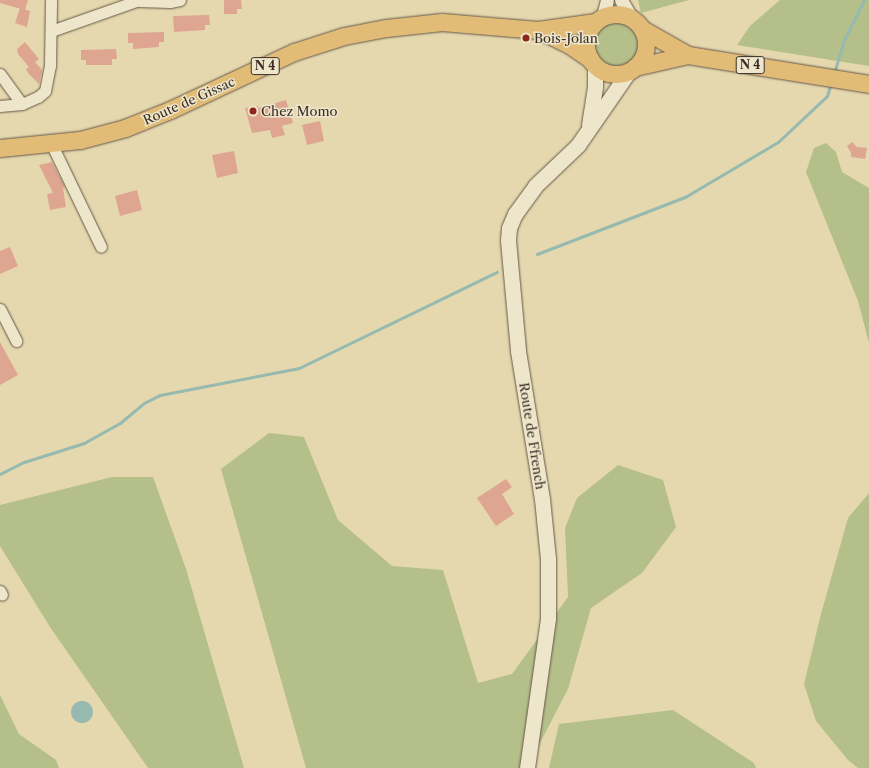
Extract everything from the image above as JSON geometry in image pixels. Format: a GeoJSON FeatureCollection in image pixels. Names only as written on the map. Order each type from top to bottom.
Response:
{"type":"FeatureCollection","features":[{"type":"Feature","properties":{"kind":"main road"},"geometry":{"type":"LineString","coordinates":[[602,13],[616,14],[637,24],[646,45],[644,53],[632,69],[611,74],[592,62],[586,40],[602,13]]}},
{"type":"Feature","properties":{"kind":"main road","name":"Route de Gissac"},"geometry":{"type":"LineString","coordinates":[[0,148],[80,140],[125,128],[184,104],[294,52],[344,36],[386,28],[442,22],[538,30],[602,13]]}},
{"type":"Feature","properties":{"kind":"main road","name":"N 4"},"geometry":{"type":"LineString","coordinates":[[637,24],[688,55],[869,84]]}},
{"type":"Feature","properties":{"kind":"main road","name":"Route de Gissac"},"geometry":{"type":"LineString","coordinates":[[538,30],[568,44],[592,62]]}},
{"type":"Feature","properties":{"kind":"main road","name":"N 4"},"geometry":{"type":"LineString","coordinates":[[632,69],[688,55]]}},
{"type":"Feature","properties":{"kind":"main road","name":"Route de Ffrench"},"geometry":{"type":"LineString","coordinates":[[587,132],[595,86],[592,62]]}},
{"type":"Feature","properties":{"kind":"main road","name":"Route de Ffrench"},"geometry":{"type":"LineString","coordinates":[[527,768],[548,619],[548,559],[542,499],[518,350],[508,240],[515,214],[535,186],[578,145],[632,69]]}},
{"type":"Feature","properties":{"kind":"street"},"geometry":{"type":"LineString","coordinates":[[0,106],[22,104],[38,97],[45,91],[50,66],[51,0]]}},
{"type":"Feature","properties":{"kind":"street"},"geometry":{"type":"LineString","coordinates":[[51,31],[140,0],[170,2],[180,0]]}},
{"type":"Feature","properties":{"kind":"street"},"geometry":{"type":"LineString","coordinates":[[621,0],[637,24]]}},
{"type":"Feature","properties":{"kind":"street"},"geometry":{"type":"LineString","coordinates":[[0,74],[22,104]]}},
{"type":"Feature","properties":{"kind":"street"},"geometry":{"type":"LineString","coordinates":[[51,142],[101,247]]}},
{"type":"Feature","properties":{"kind":"street"},"geometry":{"type":"LineString","coordinates":[[0,309],[16,341]]}},
{"type":"Feature","properties":{"kind":"green space"},"geometry":{"type":"Polygon","coordinates":[[[638,0],[689,0],[641,13],[638,0]]]}},
{"type":"Feature","properties":{"kind":"green space"},"geometry":{"type":"Polygon","coordinates":[[[780,0],[869,0],[869,66],[737,45],[750,26],[780,0]]]}},
{"type":"Feature","properties":{"kind":"green space"},"geometry":{"type":"Polygon","coordinates":[[[615,19],[624,21],[632,26],[637,34],[639,43],[637,52],[632,60],[624,65],[615,67],[606,65],[598,60],[593,52],[591,43],[593,34],[598,26],[606,21],[615,19]]]}},
{"type":"Feature","properties":{"kind":"green space"},"geometry":{"type":"Polygon","coordinates":[[[826,143],[836,152],[842,172],[869,188],[869,343],[858,301],[806,172],[814,148],[826,143]]]}},
{"type":"Feature","properties":{"kind":"green space"},"geometry":{"type":"Polygon","coordinates":[[[269,433],[304,437],[338,520],[392,566],[443,570],[478,683],[512,674],[568,597],[565,528],[577,498],[618,465],[663,480],[676,527],[642,573],[591,608],[568,689],[527,768],[306,768],[221,469],[269,433]]]}},
{"type":"Feature","properties":{"kind":"green space"},"geometry":{"type":"Polygon","coordinates":[[[112,477],[153,477],[186,569],[244,768],[148,768],[50,627],[0,546],[0,505],[112,477]]]}},
{"type":"Feature","properties":{"kind":"green space"},"geometry":{"type":"Polygon","coordinates":[[[869,493],[869,768],[858,768],[848,760],[816,721],[804,684],[821,614],[848,518],[869,493]]]}},
{"type":"Feature","properties":{"kind":"green space"},"geometry":{"type":"Polygon","coordinates":[[[0,695],[19,734],[56,760],[59,768],[0,768],[0,695]]]}},
{"type":"Feature","properties":{"kind":"green space"},"geometry":{"type":"Polygon","coordinates":[[[673,710],[754,763],[756,768],[549,768],[559,724],[673,710]]]}},
{"type":"Feature","properties":{"kind":"water"},"geometry":{"type":"Polygon","coordinates":[[[78,701],[86,701],[93,708],[93,716],[86,723],[78,723],[71,716],[71,708],[78,701]]]}},
{"type":"Feature","properties":{"kind":"building"},"geometry":{"type":"Polygon","coordinates":[[[0,0],[28,0],[25,10],[0,3],[0,0]]]}},
{"type":"Feature","properties":{"kind":"building"},"geometry":{"type":"Polygon","coordinates":[[[224,0],[241,0],[242,9],[237,9],[237,14],[224,14],[224,0]]]}},
{"type":"Feature","properties":{"kind":"building"},"geometry":{"type":"Polygon","coordinates":[[[20,8],[30,11],[27,27],[15,23],[20,8]]]}},
{"type":"Feature","properties":{"kind":"building"},"geometry":{"type":"Polygon","coordinates":[[[209,15],[210,25],[205,25],[205,30],[174,32],[173,16],[209,15]]]}},
{"type":"Feature","properties":{"kind":"building"},"geometry":{"type":"Polygon","coordinates":[[[164,32],[164,42],[159,42],[159,47],[133,49],[133,43],[128,43],[128,33],[164,32]]]}},
{"type":"Feature","properties":{"kind":"building"},"geometry":{"type":"Polygon","coordinates":[[[25,42],[39,59],[35,62],[42,70],[39,84],[28,73],[26,69],[29,67],[18,54],[17,49],[25,42]]]}},
{"type":"Feature","properties":{"kind":"building"},"geometry":{"type":"Polygon","coordinates":[[[116,49],[117,59],[112,59],[112,65],[86,65],[86,60],[81,60],[81,50],[116,49]]]}},
{"type":"Feature","properties":{"kind":"building"},"geometry":{"type":"Polygon","coordinates":[[[286,100],[293,123],[282,126],[285,135],[272,138],[270,130],[252,133],[245,108],[258,106],[258,108],[286,100]]]}},
{"type":"Feature","properties":{"kind":"building"},"geometry":{"type":"Polygon","coordinates":[[[320,121],[324,141],[307,145],[302,125],[320,121]]]}},
{"type":"Feature","properties":{"kind":"building"},"geometry":{"type":"Polygon","coordinates":[[[852,142],[857,147],[867,148],[865,159],[851,157],[851,153],[847,146],[852,142]]]}},
{"type":"Feature","properties":{"kind":"building"},"geometry":{"type":"Polygon","coordinates":[[[234,151],[238,173],[217,178],[212,155],[234,151]]]}},
{"type":"Feature","properties":{"kind":"building"},"geometry":{"type":"Polygon","coordinates":[[[52,162],[65,187],[63,188],[66,207],[50,210],[47,194],[53,193],[39,165],[52,162]]]}},
{"type":"Feature","properties":{"kind":"building"},"geometry":{"type":"Polygon","coordinates":[[[137,190],[142,210],[120,216],[115,196],[137,190]]]}},
{"type":"Feature","properties":{"kind":"building"},"geometry":{"type":"Polygon","coordinates":[[[10,247],[18,266],[0,274],[0,251],[10,247]]]}},
{"type":"Feature","properties":{"kind":"building"},"geometry":{"type":"Polygon","coordinates":[[[0,342],[18,375],[0,385],[0,342]]]}},
{"type":"Feature","properties":{"kind":"building"},"geometry":{"type":"Polygon","coordinates":[[[506,479],[512,487],[502,494],[514,514],[496,526],[477,498],[506,479]]]}},
{"type":"Feature","properties":{"kind":"waterway"},"geometry":{"type":"LineString","coordinates":[[834,73],[845,38],[864,0]]}},
{"type":"Feature","properties":{"kind":"waterway"},"geometry":{"type":"LineString","coordinates":[[537,254],[685,197],[778,142],[827,96],[831,83]]}},
{"type":"Feature","properties":{"kind":"waterway"},"geometry":{"type":"LineString","coordinates":[[0,474],[24,462],[84,443],[120,423],[144,403],[160,395],[299,368],[497,272]]}},
{"type":"Feature","properties":{"kind":"place","name":"Bois-Jolan"},"geometry":{"type":"Point","coordinates":[526,38]}},
{"type":"Feature","properties":{"kind":"place","name":"Chez Momo"},"geometry":{"type":"Point","coordinates":[253,111]}}]}
